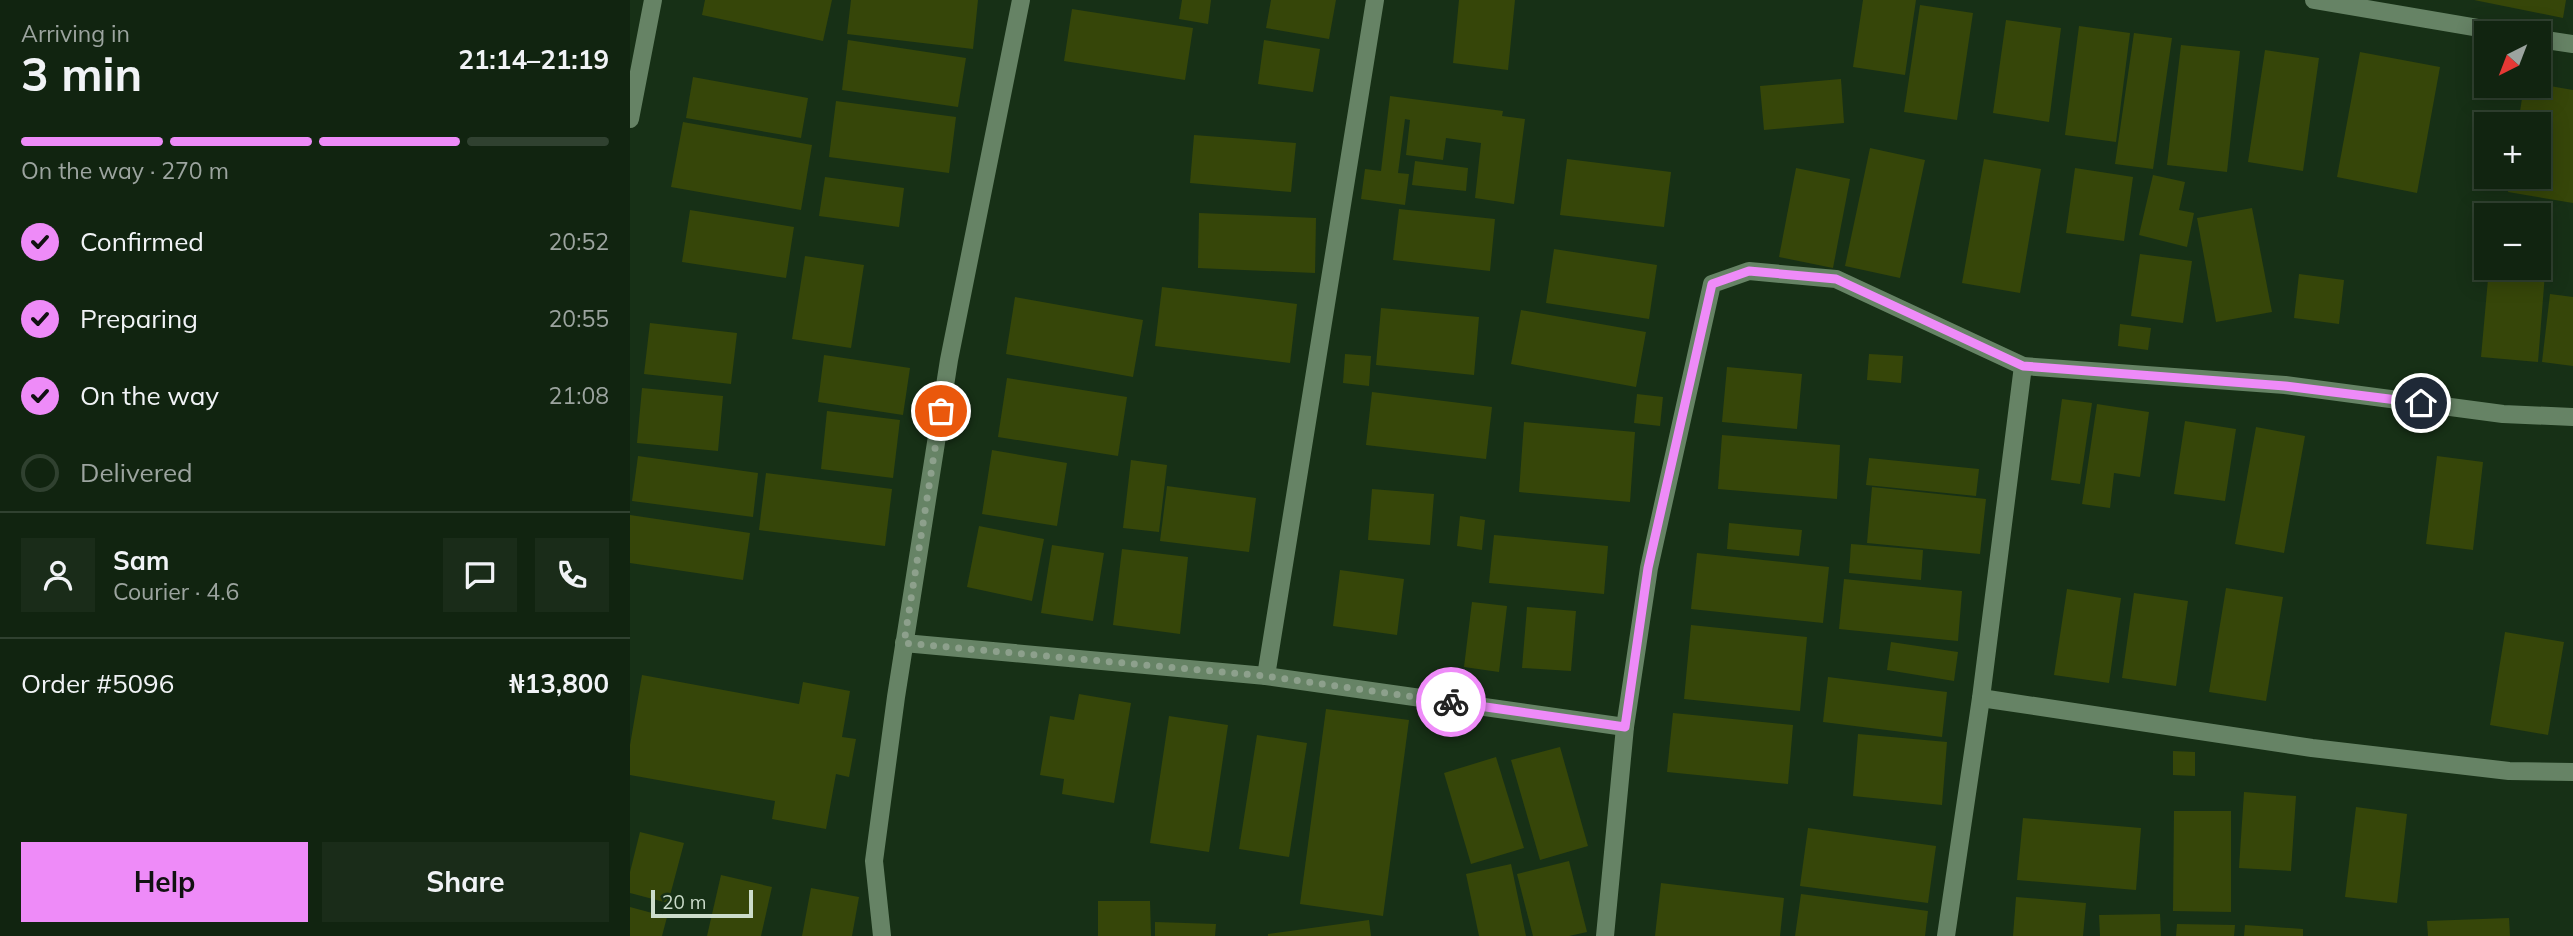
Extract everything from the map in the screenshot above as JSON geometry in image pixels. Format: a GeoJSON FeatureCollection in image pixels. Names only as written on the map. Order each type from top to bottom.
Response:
{"type":"FeatureCollection","features":[{"type":"Feature","properties":{"kind":"street"},"geometry":{"type":"LineString","coordinates":[[630,119],[653,0]]}},
{"type":"Feature","properties":{"kind":"street"},"geometry":{"type":"LineString","coordinates":[[882,936],[874,861],[904,643],[949,359],[1021,0]]}},
{"type":"Feature","properties":{"kind":"street"},"geometry":{"type":"LineString","coordinates":[[1266,676],[1376,0]]}},
{"type":"Feature","properties":{"kind":"street"},"geometry":{"type":"LineString","coordinates":[[2314,0],[2474,27]]}},
{"type":"Feature","properties":{"kind":"street"},"geometry":{"type":"LineString","coordinates":[[2552,40],[2573,44]]}},
{"type":"Feature","properties":{"kind":"street"},"geometry":{"type":"LineString","coordinates":[[1605,936],[1625,727],[1648,568],[1712,284],[1749,271],[1836,279],[2023,366],[2285,386],[2503,414],[2573,417]]}},
{"type":"Feature","properties":{"kind":"street"},"geometry":{"type":"LineString","coordinates":[[1946,936],[1981,698],[2023,366]]}},
{"type":"Feature","properties":{"kind":"street"},"geometry":{"type":"LineString","coordinates":[[904,643],[1266,676],[1625,727]]}},
{"type":"Feature","properties":{"kind":"street"},"geometry":{"type":"LineString","coordinates":[[1981,698],[2312,748],[2509,771],[2573,772]]}},
{"type":"Feature","properties":{"kind":"building"},"geometry":{"type":"Polygon","coordinates":[[[705,0],[832,0],[823,41],[702,15],[705,0]]]}},
{"type":"Feature","properties":{"kind":"building"},"geometry":{"type":"Polygon","coordinates":[[[851,0],[978,0],[973,49],[847,34],[851,0]]]}},
{"type":"Feature","properties":{"kind":"building"},"geometry":{"type":"Polygon","coordinates":[[[1182,0],[1211,0],[1208,24],[1179,19],[1182,0]]]}},
{"type":"Feature","properties":{"kind":"building"},"geometry":{"type":"Polygon","coordinates":[[[1271,0],[1336,0],[1329,39],[1266,28],[1271,0]]]}},
{"type":"Feature","properties":{"kind":"building"},"geometry":{"type":"Polygon","coordinates":[[[1459,0],[1515,0],[1508,70],[1453,63],[1459,0]]]}},
{"type":"Feature","properties":{"kind":"building"},"geometry":{"type":"Polygon","coordinates":[[[1863,0],[1916,0],[1905,75],[1853,67],[1863,0]]]}},
{"type":"Feature","properties":{"kind":"building"},"geometry":{"type":"Polygon","coordinates":[[[2474,0],[2566,0],[2563,18],[2474,0]]]}},
{"type":"Feature","properties":{"kind":"building"},"geometry":{"type":"Polygon","coordinates":[[[1920,5],[1973,13],[1957,120],[1904,112],[1920,5]]]}},
{"type":"Feature","properties":{"kind":"building"},"geometry":{"type":"Polygon","coordinates":[[[1072,9],[1193,28],[1185,80],[1064,61],[1072,9]]]}},
{"type":"Feature","properties":{"kind":"building"},"geometry":{"type":"Polygon","coordinates":[[[2006,20],[2061,28],[2049,122],[1993,113],[2006,20]]]}},
{"type":"Feature","properties":{"kind":"building"},"geometry":{"type":"Polygon","coordinates":[[[2079,26],[2130,33],[2116,142],[2065,135],[2079,26]]]}},
{"type":"Feature","properties":{"kind":"building"},"geometry":{"type":"Polygon","coordinates":[[[2134,33],[2172,38],[2153,169],[2115,164],[2134,33]]]}},
{"type":"Feature","properties":{"kind":"building"},"geometry":{"type":"Polygon","coordinates":[[[848,40],[966,58],[958,107],[842,90],[848,40]]]}},
{"type":"Feature","properties":{"kind":"building"},"geometry":{"type":"Polygon","coordinates":[[[1264,40],[1320,49],[1313,92],[1258,84],[1264,40]]]}},
{"type":"Feature","properties":{"kind":"building"},"geometry":{"type":"Polygon","coordinates":[[[2181,45],[2240,51],[2227,172],[2167,165],[2181,45]]]}},
{"type":"Feature","properties":{"kind":"building"},"geometry":{"type":"Polygon","coordinates":[[[2265,50],[2319,58],[2303,171],[2248,162],[2265,50]]]}},
{"type":"Feature","properties":{"kind":"building"},"geometry":{"type":"Polygon","coordinates":[[[2360,52],[2440,67],[2417,193],[2337,177],[2360,52]]]}},
{"type":"Feature","properties":{"kind":"building"},"geometry":{"type":"Polygon","coordinates":[[[693,77],[808,98],[801,138],[686,118],[693,77]]]}},
{"type":"Feature","properties":{"kind":"building"},"geometry":{"type":"Polygon","coordinates":[[[1841,79],[1844,123],[1764,130],[1760,86],[1841,79]]]}},
{"type":"Feature","properties":{"kind":"building"},"geometry":{"type":"Polygon","coordinates":[[[2552,86],[2573,90],[2573,203],[2508,192],[2508,189],[2551,189],[2551,112],[2520,112],[2522,98],[2552,98],[2552,86]]]}},
{"type":"Feature","properties":{"kind":"building"},"geometry":{"type":"Polygon","coordinates":[[[1390,96],[1503,111],[1502,116],[1525,119],[1514,204],[1475,198],[1481,143],[1446,138],[1443,160],[1406,155],[1410,120],[1405,119],[1398,173],[1409,174],[1405,205],[1361,199],[1365,169],[1381,171],[1390,96]]]}},
{"type":"Feature","properties":{"kind":"building"},"geometry":{"type":"Polygon","coordinates":[[[836,101],[956,117],[949,173],[829,157],[836,101]]]}},
{"type":"Feature","properties":{"kind":"building"},"geometry":{"type":"Polygon","coordinates":[[[683,122],[812,145],[801,210],[671,187],[683,122]]]}},
{"type":"Feature","properties":{"kind":"building"},"geometry":{"type":"Polygon","coordinates":[[[1194,135],[1296,143],[1291,192],[1190,183],[1194,135]]]}},
{"type":"Feature","properties":{"kind":"building"},"geometry":{"type":"Polygon","coordinates":[[[1870,148],[1925,160],[1900,278],[1845,266],[1870,148]]]}},
{"type":"Feature","properties":{"kind":"building"},"geometry":{"type":"Polygon","coordinates":[[[1567,159],[1671,172],[1664,227],[1560,215],[1567,159]]]}},
{"type":"Feature","properties":{"kind":"building"},"geometry":{"type":"Polygon","coordinates":[[[1984,159],[2041,169],[2020,293],[1962,283],[1984,159]]]}},
{"type":"Feature","properties":{"kind":"building"},"geometry":{"type":"Polygon","coordinates":[[[1415,161],[1468,168],[1466,191],[1412,185],[1415,161]]]}},
{"type":"Feature","properties":{"kind":"building"},"geometry":{"type":"Polygon","coordinates":[[[1796,168],[1850,179],[1833,268],[1779,257],[1796,168]]]}},
{"type":"Feature","properties":{"kind":"building"},"geometry":{"type":"Polygon","coordinates":[[[2075,168],[2133,177],[2124,241],[2066,233],[2075,168]]]}},
{"type":"Feature","properties":{"kind":"building"},"geometry":{"type":"Polygon","coordinates":[[[2153,175],[2185,182],[2179,210],[2194,213],[2187,247],[2139,235],[2153,175]]]}},
{"type":"Feature","properties":{"kind":"building"},"geometry":{"type":"Polygon","coordinates":[[[825,177],[904,188],[899,227],[819,216],[825,177]]]}},
{"type":"Feature","properties":{"kind":"building"},"geometry":{"type":"Polygon","coordinates":[[[2252,208],[2272,312],[2216,322],[2197,218],[2252,208]]]}},
{"type":"Feature","properties":{"kind":"building"},"geometry":{"type":"Polygon","coordinates":[[[1399,209],[1495,219],[1490,271],[1393,260],[1399,209]]]}},
{"type":"Feature","properties":{"kind":"building"},"geometry":{"type":"Polygon","coordinates":[[[690,210],[794,227],[786,278],[682,262],[690,210]]]}},
{"type":"Feature","properties":{"kind":"building"},"geometry":{"type":"Polygon","coordinates":[[[1199,213],[1316,218],[1315,273],[1198,268],[1199,213]]]}},
{"type":"Feature","properties":{"kind":"building"},"geometry":{"type":"Polygon","coordinates":[[[1554,249],[1657,265],[1649,319],[1546,303],[1554,249]]]}},
{"type":"Feature","properties":{"kind":"building"},"geometry":{"type":"Polygon","coordinates":[[[2140,254],[2192,261],[2183,323],[2131,316],[2140,254]]]}},
{"type":"Feature","properties":{"kind":"building"},"geometry":{"type":"Polygon","coordinates":[[[805,256],[864,265],[851,348],[792,339],[805,256]]]}},
{"type":"Feature","properties":{"kind":"building"},"geometry":{"type":"Polygon","coordinates":[[[2299,274],[2344,280],[2339,324],[2294,318],[2299,274]]]}},
{"type":"Feature","properties":{"kind":"building"},"geometry":{"type":"Polygon","coordinates":[[[2488,280],[2544,280],[2538,362],[2481,357],[2488,280]]]}},
{"type":"Feature","properties":{"kind":"building"},"geometry":{"type":"Polygon","coordinates":[[[1162,287],[1297,304],[1290,363],[1155,346],[1162,287]]]}},
{"type":"Feature","properties":{"kind":"building"},"geometry":{"type":"Polygon","coordinates":[[[2550,294],[2573,297],[2573,366],[2542,362],[2550,294]]]}},
{"type":"Feature","properties":{"kind":"building"},"geometry":{"type":"Polygon","coordinates":[[[1015,297],[1143,320],[1133,377],[1006,354],[1015,297]]]}},
{"type":"Feature","properties":{"kind":"building"},"geometry":{"type":"Polygon","coordinates":[[[1381,308],[1479,317],[1474,375],[1376,365],[1381,308]]]}},
{"type":"Feature","properties":{"kind":"building"},"geometry":{"type":"Polygon","coordinates":[[[1521,310],[1646,332],[1636,387],[1511,364],[1521,310]]]}},
{"type":"Feature","properties":{"kind":"building"},"geometry":{"type":"Polygon","coordinates":[[[650,323],[737,333],[731,384],[644,374],[650,323]]]}},
{"type":"Feature","properties":{"kind":"building"},"geometry":{"type":"Polygon","coordinates":[[[2120,324],[2151,328],[2148,350],[2118,346],[2120,324]]]}},
{"type":"Feature","properties":{"kind":"building"},"geometry":{"type":"Polygon","coordinates":[[[1345,354],[1371,356],[1369,386],[1343,383],[1345,354]]]}},
{"type":"Feature","properties":{"kind":"building"},"geometry":{"type":"Polygon","coordinates":[[[1869,354],[1903,356],[1901,383],[1867,380],[1869,354]]]}},
{"type":"Feature","properties":{"kind":"building"},"geometry":{"type":"Polygon","coordinates":[[[824,355],[910,368],[903,415],[818,402],[824,355]]]}},
{"type":"Feature","properties":{"kind":"building"},"geometry":{"type":"Polygon","coordinates":[[[1727,367],[1802,374],[1797,429],[1722,422],[1727,367]]]}},
{"type":"Feature","properties":{"kind":"building"},"geometry":{"type":"Polygon","coordinates":[[[1007,378],[1127,397],[1118,456],[998,437],[1007,378]]]}},
{"type":"Feature","properties":{"kind":"building"},"geometry":{"type":"Polygon","coordinates":[[[642,388],[723,396],[718,451],[637,443],[642,388]]]}},
{"type":"Feature","properties":{"kind":"building"},"geometry":{"type":"Polygon","coordinates":[[[1372,392],[1492,407],[1486,459],[1366,445],[1372,392]]]}},
{"type":"Feature","properties":{"kind":"building"},"geometry":{"type":"Polygon","coordinates":[[[1637,394],[1663,397],[1660,426],[1634,423],[1637,394]]]}},
{"type":"Feature","properties":{"kind":"building"},"geometry":{"type":"Polygon","coordinates":[[[2062,399],[2092,403],[2080,484],[2051,480],[2062,399]]]}},
{"type":"Feature","properties":{"kind":"building"},"geometry":{"type":"Polygon","coordinates":[[[2097,404],[2149,412],[2140,477],[2114,473],[2110,508],[2082,504],[2097,404]]]}},
{"type":"Feature","properties":{"kind":"building"},"geometry":{"type":"Polygon","coordinates":[[[827,411],[900,420],[893,478],[821,469],[827,411]]]}},
{"type":"Feature","properties":{"kind":"building"},"geometry":{"type":"Polygon","coordinates":[[[2185,421],[2236,429],[2225,501],[2174,494],[2185,421]]]}},
{"type":"Feature","properties":{"kind":"building"},"geometry":{"type":"Polygon","coordinates":[[[1524,422],[1635,432],[1630,502],[1519,492],[1524,422]]]}},
{"type":"Feature","properties":{"kind":"building"},"geometry":{"type":"Polygon","coordinates":[[[2256,427],[2305,436],[2284,553],[2235,544],[2256,427]]]}},
{"type":"Feature","properties":{"kind":"building"},"geometry":{"type":"Polygon","coordinates":[[[1722,435],[1840,445],[1837,499],[1718,489],[1722,435]]]}},
{"type":"Feature","properties":{"kind":"building"},"geometry":{"type":"Polygon","coordinates":[[[992,450],[1067,463],[1057,526],[982,514],[992,450]]]}},
{"type":"Feature","properties":{"kind":"building"},"geometry":{"type":"Polygon","coordinates":[[[638,456],[758,473],[753,517],[632,501],[638,456]]]}},
{"type":"Feature","properties":{"kind":"building"},"geometry":{"type":"Polygon","coordinates":[[[2437,456],[2483,462],[2473,550],[2426,544],[2437,456]]]}},
{"type":"Feature","properties":{"kind":"building"},"geometry":{"type":"Polygon","coordinates":[[[1869,458],[1979,469],[1976,496],[1866,485],[1869,458]]]}},
{"type":"Feature","properties":{"kind":"building"},"geometry":{"type":"Polygon","coordinates":[[[1131,460],[1167,465],[1159,532],[1123,528],[1131,460]]]}},
{"type":"Feature","properties":{"kind":"building"},"geometry":{"type":"Polygon","coordinates":[[[766,473],[892,489],[885,546],[759,530],[766,473]]]}},
{"type":"Feature","properties":{"kind":"building"},"geometry":{"type":"Polygon","coordinates":[[[1167,486],[1256,498],[1249,552],[1160,541],[1167,486]]]}},
{"type":"Feature","properties":{"kind":"building"},"geometry":{"type":"Polygon","coordinates":[[[1872,487],[1986,499],[1980,554],[1867,543],[1872,487]]]}},
{"type":"Feature","properties":{"kind":"building"},"geometry":{"type":"Polygon","coordinates":[[[1372,489],[1434,494],[1430,545],[1368,540],[1372,489]]]}},
{"type":"Feature","properties":{"kind":"building"},"geometry":{"type":"Polygon","coordinates":[[[630,515],[750,533],[743,580],[630,563],[630,515]]]}},
{"type":"Feature","properties":{"kind":"building"},"geometry":{"type":"Polygon","coordinates":[[[1460,516],[1485,520],[1482,550],[1457,546],[1460,516]]]}},
{"type":"Feature","properties":{"kind":"building"},"geometry":{"type":"Polygon","coordinates":[[[1729,523],[1802,530],[1799,556],[1727,549],[1729,523]]]}},
{"type":"Feature","properties":{"kind":"building"},"geometry":{"type":"Polygon","coordinates":[[[979,526],[1044,539],[1032,601],[967,587],[979,526]]]}},
{"type":"Feature","properties":{"kind":"building"},"geometry":{"type":"Polygon","coordinates":[[[1494,535],[1608,546],[1604,594],[1489,583],[1494,535]]]}},
{"type":"Feature","properties":{"kind":"building"},"geometry":{"type":"Polygon","coordinates":[[[1851,544],[1923,550],[1921,580],[1849,573],[1851,544]]]}},
{"type":"Feature","properties":{"kind":"building"},"geometry":{"type":"Polygon","coordinates":[[[1052,545],[1104,553],[1093,621],[1041,613],[1052,545]]]}},
{"type":"Feature","properties":{"kind":"building"},"geometry":{"type":"Polygon","coordinates":[[[1122,549],[1188,557],[1180,634],[1113,625],[1122,549]]]}},
{"type":"Feature","properties":{"kind":"building"},"geometry":{"type":"Polygon","coordinates":[[[1697,553],[1829,567],[1823,623],[1691,609],[1697,553]]]}},
{"type":"Feature","properties":{"kind":"building"},"geometry":{"type":"Polygon","coordinates":[[[1340,570],[1404,579],[1397,635],[1333,626],[1340,570]]]}},
{"type":"Feature","properties":{"kind":"building"},"geometry":{"type":"Polygon","coordinates":[[[1844,579],[1962,591],[1958,641],[1839,629],[1844,579]]]}},
{"type":"Feature","properties":{"kind":"building"},"geometry":{"type":"Polygon","coordinates":[[[2226,588],[2283,597],[2266,701],[2209,692],[2226,588]]]}},
{"type":"Feature","properties":{"kind":"building"},"geometry":{"type":"Polygon","coordinates":[[[2067,589],[2121,598],[2109,683],[2054,675],[2067,589]]]}},
{"type":"Feature","properties":{"kind":"building"},"geometry":{"type":"Polygon","coordinates":[[[2134,593],[2188,601],[2176,686],[2122,678],[2134,593]]]}},
{"type":"Feature","properties":{"kind":"building"},"geometry":{"type":"Polygon","coordinates":[[[1472,602],[1507,606],[1499,672],[1464,667],[1472,602]]]}},
{"type":"Feature","properties":{"kind":"building"},"geometry":{"type":"Polygon","coordinates":[[[1527,607],[1576,611],[1571,671],[1522,668],[1527,607]]]}},
{"type":"Feature","properties":{"kind":"building"},"geometry":{"type":"Polygon","coordinates":[[[1691,625],[1807,637],[1800,711],[1684,699],[1691,625]]]}},
{"type":"Feature","properties":{"kind":"building"},"geometry":{"type":"Polygon","coordinates":[[[2505,632],[2564,642],[2548,735],[2490,725],[2505,632]]]}},
{"type":"Feature","properties":{"kind":"building"},"geometry":{"type":"Polygon","coordinates":[[[1891,642],[1958,652],[1954,681],[1887,670],[1891,642]]]}},
{"type":"Feature","properties":{"kind":"building"},"geometry":{"type":"Polygon","coordinates":[[[642,675],[799,704],[803,682],[850,691],[842,737],[856,739],[849,777],[836,774],[826,829],[772,819],[775,801],[630,775],[630,745],[642,675]]]}},
{"type":"Feature","properties":{"kind":"building"},"geometry":{"type":"Polygon","coordinates":[[[1828,677],[1947,692],[1942,737],[1823,722],[1828,677]]]}},
{"type":"Feature","properties":{"kind":"building"},"geometry":{"type":"Polygon","coordinates":[[[1079,694],[1131,703],[1114,803],[1062,794],[1064,779],[1040,775],[1050,716],[1074,720],[1079,694]]]}},
{"type":"Feature","properties":{"kind":"building"},"geometry":{"type":"Polygon","coordinates":[[[1326,709],[1409,720],[1383,916],[1300,904],[1326,709]]]}},
{"type":"Feature","properties":{"kind":"building"},"geometry":{"type":"Polygon","coordinates":[[[1673,713],[1793,725],[1788,784],[1667,772],[1673,713]]]}},
{"type":"Feature","properties":{"kind":"building"},"geometry":{"type":"Polygon","coordinates":[[[1169,716],[1228,725],[1209,852],[1150,843],[1169,716]]]}},
{"type":"Feature","properties":{"kind":"building"},"geometry":{"type":"Polygon","coordinates":[[[1858,734],[1947,742],[1942,805],[1853,796],[1858,734]]]}},
{"type":"Feature","properties":{"kind":"building"},"geometry":{"type":"Polygon","coordinates":[[[1257,735],[1307,743],[1289,857],[1239,849],[1257,735]]]}},
{"type":"Feature","properties":{"kind":"building"},"geometry":{"type":"Polygon","coordinates":[[[1560,747],[1588,846],[1540,860],[1511,760],[1560,747]]]}},
{"type":"Feature","properties":{"kind":"building"},"geometry":{"type":"Polygon","coordinates":[[[2173,751],[2195,752],[2195,776],[2173,775],[2173,751]]]}},
{"type":"Feature","properties":{"kind":"building"},"geometry":{"type":"Polygon","coordinates":[[[1496,757],[1524,848],[1471,864],[1444,773],[1496,757]]]}},
{"type":"Feature","properties":{"kind":"building"},"geometry":{"type":"Polygon","coordinates":[[[2244,792],[2296,796],[2291,871],[2239,868],[2244,792]]]}},
{"type":"Feature","properties":{"kind":"building"},"geometry":{"type":"Polygon","coordinates":[[[2356,807],[2407,814],[2397,903],[2345,897],[2356,807]]]}},
{"type":"Feature","properties":{"kind":"building"},"geometry":{"type":"Polygon","coordinates":[[[2174,811],[2231,811],[2231,912],[2173,911],[2174,811]]]}},
{"type":"Feature","properties":{"kind":"building"},"geometry":{"type":"Polygon","coordinates":[[[2023,818],[2141,828],[2136,890],[2017,880],[2023,818]]]}},
{"type":"Feature","properties":{"kind":"building"},"geometry":{"type":"Polygon","coordinates":[[[1808,828],[1936,846],[1928,903],[1800,886],[1808,828]]]}},
{"type":"Feature","properties":{"kind":"building"},"geometry":{"type":"Polygon","coordinates":[[[640,832],[684,843],[668,903],[630,893],[630,872],[640,832]]]}},
{"type":"Feature","properties":{"kind":"building"},"geometry":{"type":"Polygon","coordinates":[[[1569,861],[1587,932],[1569,936],[1533,936],[1517,874],[1569,861]]]}},
{"type":"Feature","properties":{"kind":"building"},"geometry":{"type":"Polygon","coordinates":[[[1511,864],[1526,936],[1479,936],[1466,874],[1511,864]]]}},
{"type":"Feature","properties":{"kind":"building"},"geometry":{"type":"Polygon","coordinates":[[[721,875],[772,887],[761,936],[707,936],[721,875]]]}},
{"type":"Feature","properties":{"kind":"building"},"geometry":{"type":"Polygon","coordinates":[[[1661,883],[1784,898],[1780,936],[1655,936],[1661,883]]]}},
{"type":"Feature","properties":{"kind":"building"},"geometry":{"type":"Polygon","coordinates":[[[811,888],[859,897],[852,936],[802,936],[811,888]]]}},
{"type":"Feature","properties":{"kind":"building"},"geometry":{"type":"Polygon","coordinates":[[[1801,894],[1928,911],[1925,936],[1795,936],[1801,894]]]}},
{"type":"Feature","properties":{"kind":"building"},"geometry":{"type":"Polygon","coordinates":[[[2016,897],[2086,903],[2083,936],[2013,936],[2016,897]]]}},
{"type":"Feature","properties":{"kind":"building"},"geometry":{"type":"Polygon","coordinates":[[[1098,901],[1150,901],[1151,936],[1098,936],[1098,901]]]}},
{"type":"Feature","properties":{"kind":"building"},"geometry":{"type":"Polygon","coordinates":[[[630,907],[667,917],[662,936],[630,936],[630,907]]]}},
{"type":"Feature","properties":{"kind":"building"},"geometry":{"type":"Polygon","coordinates":[[[2160,914],[2161,936],[2100,936],[2099,915],[2160,914]]]}},
{"type":"Feature","properties":{"kind":"building"},"geometry":{"type":"Polygon","coordinates":[[[2509,918],[2510,936],[2428,936],[2427,921],[2509,918]]]}},
{"type":"Feature","properties":{"kind":"building"},"geometry":{"type":"Polygon","coordinates":[[[1369,920],[1371,936],[1268,936],[1268,934],[1369,920]]]}},
{"type":"Feature","properties":{"kind":"building"},"geometry":{"type":"Polygon","coordinates":[[[1155,922],[1216,924],[1215,936],[1155,936],[1155,922]]]}},
{"type":"Feature","properties":{"kind":"building"},"geometry":{"type":"Polygon","coordinates":[[[2177,924],[2235,925],[2234,936],[2176,936],[2177,924]]]}},
{"type":"Feature","properties":{"kind":"building"},"geometry":{"type":"Polygon","coordinates":[[[2245,925],[2303,929],[2303,936],[2244,936],[2245,925]]]}},
{"type":"Feature","properties":{"kind":"way so far"},"geometry":{"type":"LineString","coordinates":[[941,411],[904,643],[1266,676],[1451,702]]}},
{"type":"Feature","properties":{"kind":"route"},"geometry":{"type":"LineString","coordinates":[[1451,702],[1625,727],[1648,568],[1712,284],[1749,271],[1836,279],[2023,366],[2285,386],[2421,403]]}}]}
